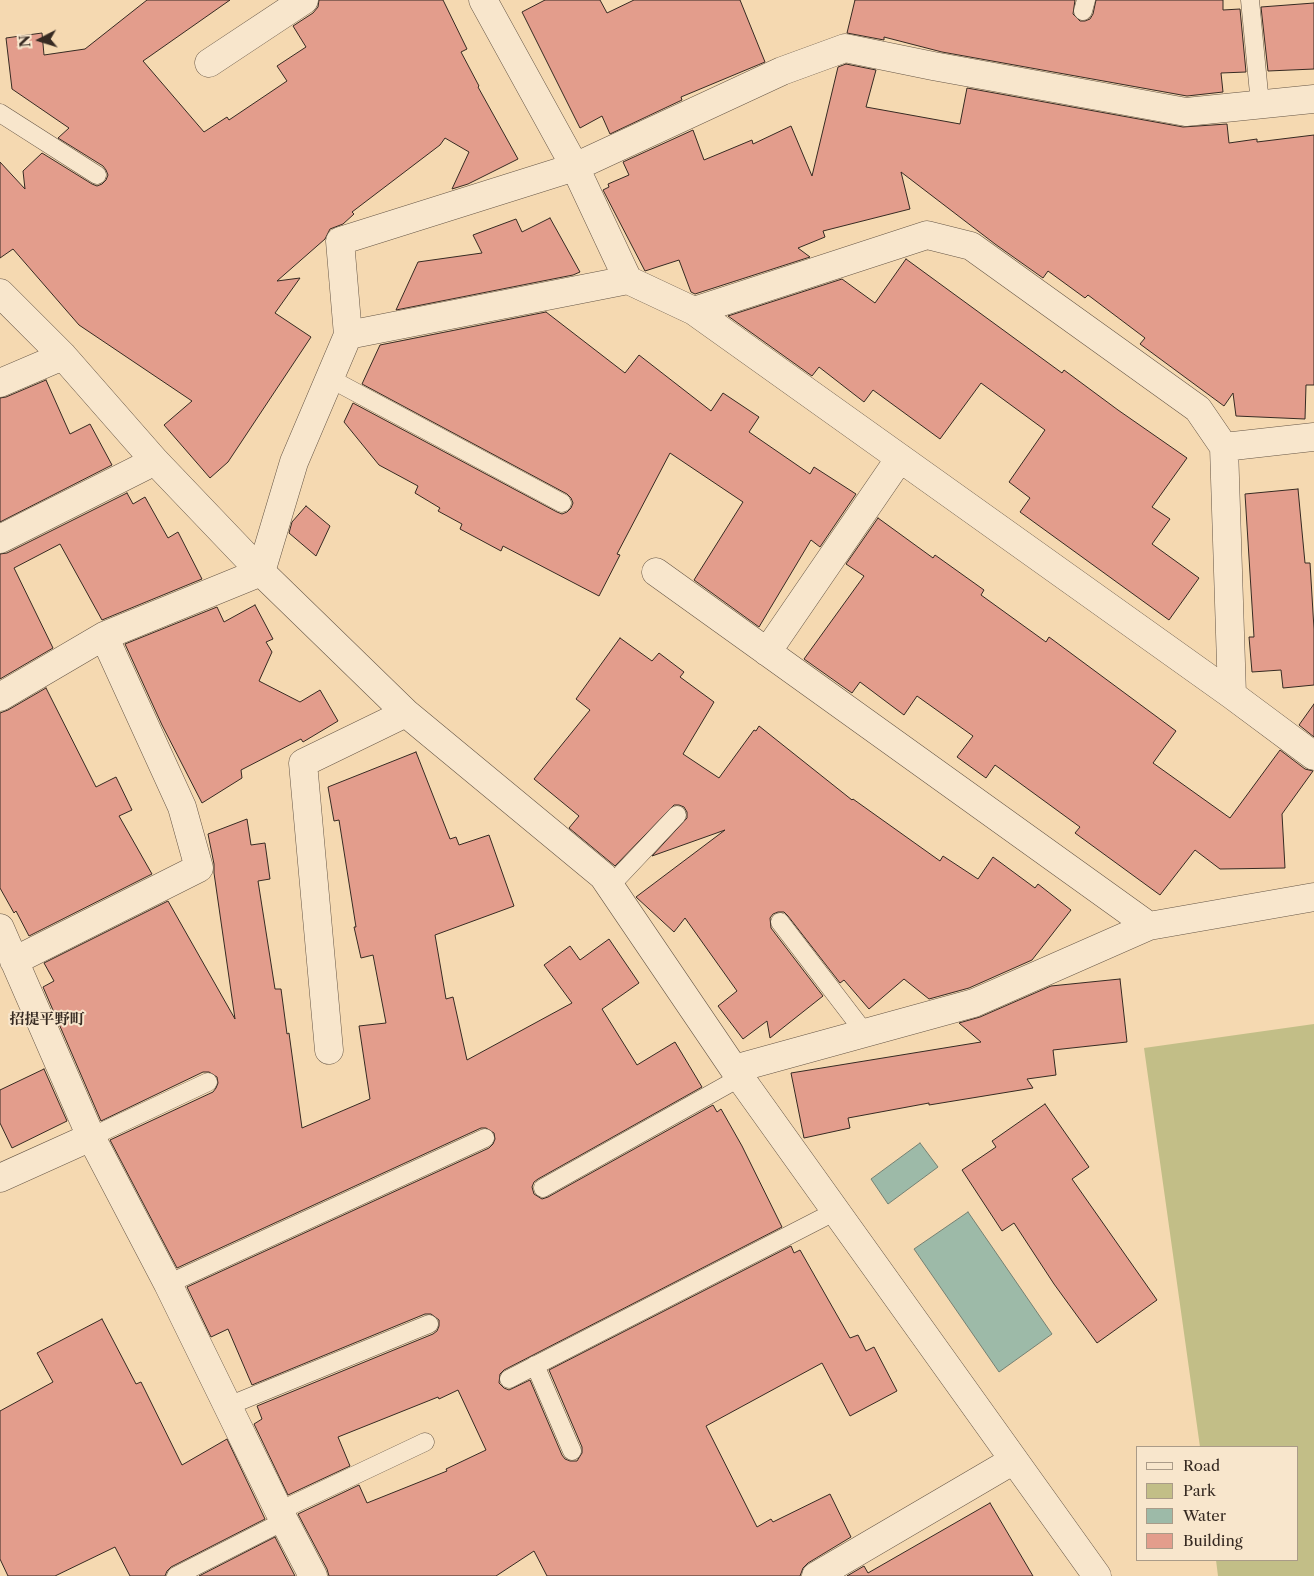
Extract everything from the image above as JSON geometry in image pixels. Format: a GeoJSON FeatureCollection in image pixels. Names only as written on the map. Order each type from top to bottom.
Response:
{"type":"FeatureCollection","features":[{"type":"Feature","properties":{"kind":"street"},"geometry":{"type":"LineString","coordinates":[[209,63],[304,0]]}},
{"type":"Feature","properties":{"kind":"street"},"geometry":{"type":"LineString","coordinates":[[482,0],[576,167],[628,280]]}},
{"type":"Feature","properties":{"kind":"street"},"geometry":{"type":"LineString","coordinates":[[261,572],[294,462],[348,335],[340,241],[576,167],[782,71],[846,48],[943,68],[1186,112],[1314,99]]}},
{"type":"Feature","properties":{"kind":"street"},"geometry":{"type":"LineString","coordinates":[[694,311],[928,235],[972,246],[1198,409],[1224,447],[1232,695]]}},
{"type":"Feature","properties":{"kind":"street"},"geometry":{"type":"LineString","coordinates":[[348,335],[628,280],[694,311],[1232,695],[1314,756]]}},
{"type":"Feature","properties":{"kind":"street"},"geometry":{"type":"LineString","coordinates":[[0,293],[63,356],[155,461],[261,572],[406,713],[603,876],[738,1073],[1097,1576]]}},
{"type":"Feature","properties":{"kind":"street"},"geometry":{"type":"LineString","coordinates":[[0,383],[63,356]]}},
{"type":"Feature","properties":{"kind":"street"},"geometry":{"type":"LineString","coordinates":[[1224,447],[1314,437]]}},
{"type":"Feature","properties":{"kind":"street"},"geometry":{"type":"LineString","coordinates":[[767,652],[900,458]]}},
{"type":"Feature","properties":{"kind":"street"},"geometry":{"type":"LineString","coordinates":[[0,539],[155,461]]}},
{"type":"Feature","properties":{"kind":"street"},"geometry":{"type":"LineString","coordinates":[[0,697],[104,636],[261,572]]}},
{"type":"Feature","properties":{"kind":"street"},"geometry":{"type":"LineString","coordinates":[[656,572],[1149,926]]}},
{"type":"Feature","properties":{"kind":"street"},"geometry":{"type":"LineString","coordinates":[[14,961],[199,868],[182,807],[104,636]]}},
{"type":"Feature","properties":{"kind":"street"},"geometry":{"type":"LineString","coordinates":[[329,1050],[304,763],[406,713]]}},
{"type":"Feature","properties":{"kind":"street"},"geometry":{"type":"LineString","coordinates":[[738,1073],[865,1033],[974,1003],[1149,926],[1314,897]]}},
{"type":"Feature","properties":{"kind":"street"},"geometry":{"type":"LineString","coordinates":[[0,928],[91,1137],[168,1284],[281,1516],[313,1576]]}},
{"type":"Feature","properties":{"kind":"street"},"geometry":{"type":"LineString","coordinates":[[0,1178],[91,1137]]}},
{"type":"Feature","properties":{"kind":"street"},"geometry":{"type":"LineString","coordinates":[[816,1576],[1014,1460]]}},
{"type":"Feature","properties":{"kind":"lane"},"geometry":{"type":"LineString","coordinates":[[1250,0],[1260,104]]}},
{"type":"Feature","properties":{"kind":"lane"},"geometry":{"type":"LineString","coordinates":[[0,113],[97,175]]}},
{"type":"Feature","properties":{"kind":"lane"},"geometry":{"type":"LineString","coordinates":[[329,378],[562,503]]}},
{"type":"Feature","properties":{"kind":"lane"},"geometry":{"type":"LineString","coordinates":[[610,886],[677,815]]}},
{"type":"Feature","properties":{"kind":"lane"},"geometry":{"type":"LineString","coordinates":[[780,922],[865,1033]]}},
{"type":"Feature","properties":{"kind":"lane"},"geometry":{"type":"LineString","coordinates":[[543,1188],[738,1073]]}},
{"type":"Feature","properties":{"kind":"lane"},"geometry":{"type":"LineString","coordinates":[[91,1137],[208,1082]]}},
{"type":"Feature","properties":{"kind":"lane"},"geometry":{"type":"LineString","coordinates":[[168,1284],[485,1138]]}},
{"type":"Feature","properties":{"kind":"lane"},"geometry":{"type":"LineString","coordinates":[[509,1379],[836,1211]]}},
{"type":"Feature","properties":{"kind":"lane"},"geometry":{"type":"LineString","coordinates":[[228,1406],[429,1324]]}},
{"type":"Feature","properties":{"kind":"lane"},"geometry":{"type":"LineString","coordinates":[[535,1366],[572,1451]]}},
{"type":"Feature","properties":{"kind":"lane"},"geometry":{"type":"LineString","coordinates":[[176,1576],[281,1516],[425,1442]]}},
{"type":"Feature","properties":{"kind":"green space"},"geometry":{"type":"Polygon","coordinates":[[[1314,1024],[1314,1576],[1218,1576],[1216,1561],[1299,1561],[1299,1446],[1200,1446],[1144,1048],[1314,1024]]]}},
{"type":"Feature","properties":{"kind":"water"},"geometry":{"type":"Polygon","coordinates":[[[920,1143],[938,1167],[888,1204],[871,1179],[920,1143]]]}},
{"type":"Feature","properties":{"kind":"water"},"geometry":{"type":"Polygon","coordinates":[[[968,1212],[1052,1334],[999,1372],[914,1249],[968,1212]]]}},
{"type":"Feature","properties":{"kind":"building"},"geometry":{"type":"Polygon","coordinates":[[[147,0],[230,0],[143,61],[204,132],[227,117],[229,120],[287,81],[277,66],[306,47],[293,26],[313,13],[318,7],[319,0],[443,0],[467,49],[461,52],[518,159],[468,184],[452,189],[469,152],[445,138],[440,145],[352,212],[354,214],[343,224],[330,229],[325,239],[277,281],[300,278],[275,313],[311,337],[228,462],[210,478],[164,425],[192,401],[79,325],[13,249],[0,258],[0,162],[25,189],[23,171],[42,153],[97,186],[106,180],[108,175],[103,166],[58,138],[69,128],[12,89],[6,38],[42,33],[44,55],[85,49],[147,0]]]}},
{"type":"Feature","properties":{"kind":"building"},"geometry":{"type":"Polygon","coordinates":[[[545,0],[600,0],[607,13],[634,0],[740,0],[765,62],[681,97],[682,100],[610,134],[602,116],[580,128],[522,12],[545,0]]]}},
{"type":"Feature","properties":{"kind":"building"},"geometry":{"type":"Polygon","coordinates":[[[855,0],[1075,0],[1073,14],[1080,21],[1085,21],[1090,19],[1093,14],[1096,0],[1223,0],[1223,10],[1240,9],[1246,72],[1221,73],[1223,92],[1187,96],[942,52],[884,37],[884,40],[847,33],[855,0]]]}},
{"type":"Feature","properties":{"kind":"building"},"geometry":{"type":"Polygon","coordinates":[[[1314,3],[1314,69],[1268,71],[1261,7],[1314,3]]]}},
{"type":"Feature","properties":{"kind":"building"},"geometry":{"type":"Polygon","coordinates":[[[846,64],[876,70],[866,107],[960,124],[967,88],[1183,127],[1227,124],[1229,143],[1257,139],[1257,142],[1314,135],[1314,385],[1306,385],[1305,419],[1236,416],[1233,393],[1224,406],[1140,344],[1145,338],[1088,295],[1085,298],[1048,271],[1043,278],[901,172],[910,209],[823,231],[825,237],[798,248],[810,257],[695,294],[691,292],[679,260],[645,271],[603,190],[609,187],[608,184],[629,175],[623,162],[693,130],[704,160],[752,140],[753,144],[791,126],[812,176],[838,67],[846,64]]]}},
{"type":"Feature","properties":{"kind":"building"},"geometry":{"type":"Polygon","coordinates":[[[550,218],[580,272],[573,275],[396,310],[418,262],[482,253],[473,235],[516,219],[522,232],[550,218]]]}},
{"type":"Feature","properties":{"kind":"building"},"geometry":{"type":"Polygon","coordinates":[[[906,259],[1062,373],[1064,370],[1187,458],[1152,507],[1170,519],[1152,544],[1199,578],[1169,620],[1020,512],[1030,498],[1009,482],[1045,430],[981,383],[940,439],[873,390],[864,402],[819,367],[812,376],[728,316],[842,279],[875,303],[906,259]]]}},
{"type":"Feature","properties":{"kind":"building"},"geometry":{"type":"Polygon","coordinates":[[[546,312],[625,373],[639,355],[711,411],[723,393],[759,417],[749,432],[810,474],[814,467],[856,494],[820,547],[811,540],[759,627],[694,580],[743,502],[670,453],[617,554],[620,555],[599,596],[503,546],[501,551],[460,529],[462,524],[438,511],[440,508],[415,493],[418,486],[379,465],[344,422],[353,403],[557,512],[562,514],[567,512],[573,503],[567,494],[362,384],[380,345],[546,312]]]}},
{"type":"Feature","properties":{"kind":"building"},"geometry":{"type":"Polygon","coordinates":[[[46,380],[70,434],[90,424],[112,465],[0,522],[0,398],[46,380]]]}},
{"type":"Feature","properties":{"kind":"building"},"geometry":{"type":"Polygon","coordinates":[[[1298,489],[1305,563],[1310,563],[1314,629],[1314,685],[1283,688],[1281,670],[1252,672],[1249,637],[1254,637],[1245,494],[1298,489]]]}},
{"type":"Feature","properties":{"kind":"building"},"geometry":{"type":"Polygon","coordinates":[[[127,493],[133,504],[145,497],[168,538],[178,532],[202,579],[102,620],[60,544],[14,568],[53,648],[0,679],[0,554],[7,553],[127,493]]]}},
{"type":"Feature","properties":{"kind":"building"},"geometry":{"type":"Polygon","coordinates":[[[306,506],[330,526],[316,556],[289,533],[292,522],[306,506]]]}},
{"type":"Feature","properties":{"kind":"building"},"geometry":{"type":"Polygon","coordinates":[[[878,518],[933,558],[935,555],[984,590],[981,595],[1046,642],[1049,637],[1176,731],[1153,763],[1230,818],[1280,750],[1305,769],[1313,771],[1282,814],[1285,868],[1220,869],[1195,850],[1160,895],[1075,833],[1080,827],[995,765],[986,778],[957,757],[973,736],[917,696],[904,715],[860,682],[852,693],[804,659],[864,576],[846,564],[878,518]]]}},
{"type":"Feature","properties":{"kind":"building"},"geometry":{"type":"Polygon","coordinates":[[[255,605],[273,639],[266,642],[272,652],[259,681],[300,702],[320,690],[338,721],[303,742],[301,739],[241,770],[242,778],[202,803],[162,725],[125,644],[217,607],[224,622],[255,605]]]}},
{"type":"Feature","properties":{"kind":"building"},"geometry":{"type":"Polygon","coordinates":[[[620,638],[652,661],[659,653],[684,672],[680,677],[714,702],[683,754],[719,778],[754,730],[756,731],[759,726],[852,800],[940,861],[943,856],[978,879],[993,857],[1035,888],[1038,884],[1071,910],[1032,960],[969,988],[929,999],[904,979],[869,1009],[844,980],[840,983],[788,916],[784,912],[778,912],[770,918],[771,928],[823,996],[770,1038],[767,1021],[743,1039],[718,1006],[737,991],[685,918],[674,932],[636,897],[725,830],[652,856],[687,818],[687,812],[684,807],[674,805],[615,866],[569,828],[579,816],[534,779],[590,710],[576,699],[620,638]]]}},
{"type":"Feature","properties":{"kind":"building"},"geometry":{"type":"Polygon","coordinates":[[[46,688],[96,787],[116,777],[132,810],[119,816],[152,874],[29,936],[16,911],[14,913],[0,888],[0,713],[46,688]]]}},
{"type":"Feature","properties":{"kind":"building"},"geometry":{"type":"Polygon","coordinates":[[[1314,704],[1314,737],[1299,725],[1314,704]]]}},
{"type":"Feature","properties":{"kind":"building"},"geometry":{"type":"Polygon","coordinates":[[[416,752],[450,839],[456,837],[459,845],[489,835],[514,906],[435,935],[446,999],[453,997],[467,1060],[572,1003],[544,965],[570,946],[580,960],[609,939],[639,983],[602,1009],[637,1065],[675,1042],[702,1087],[538,1179],[532,1187],[534,1194],[542,1199],[548,1197],[713,1105],[717,1112],[721,1109],[742,1146],[782,1227],[504,1370],[500,1374],[499,1383],[509,1390],[530,1380],[562,1455],[570,1461],[577,1461],[582,1453],[582,1447],[549,1370],[791,1246],[794,1253],[800,1250],[850,1338],[858,1335],[866,1351],[874,1347],[897,1391],[850,1416],[822,1363],[706,1426],[757,1527],[771,1519],[773,1522],[830,1494],[851,1537],[808,1563],[803,1568],[800,1576],[547,1576],[534,1551],[496,1576],[329,1576],[298,1514],[359,1485],[367,1503],[447,1471],[446,1469],[486,1450],[458,1390],[338,1437],[350,1466],[288,1495],[254,1424],[262,1419],[257,1406],[433,1334],[437,1331],[439,1320],[431,1314],[425,1314],[252,1385],[228,1329],[211,1337],[187,1287],[489,1148],[495,1139],[494,1133],[486,1128],[481,1128],[177,1268],[110,1140],[213,1092],[218,1083],[217,1077],[209,1072],[203,1072],[101,1121],[43,987],[54,981],[44,963],[168,901],[235,1019],[214,864],[208,834],[247,819],[251,845],[265,843],[270,879],[258,881],[275,989],[281,989],[287,1034],[289,1033],[302,1128],[370,1099],[359,1026],[386,1023],[373,955],[361,958],[354,927],[356,927],[339,820],[334,821],[328,787],[416,752]]]}},
{"type":"Feature","properties":{"kind":"building"},"geometry":{"type":"Polygon","coordinates":[[[1120,979],[1127,1042],[1053,1050],[1056,1075],[1027,1079],[1033,1088],[929,1105],[929,1103],[848,1118],[850,1128],[804,1138],[791,1073],[981,1042],[959,1023],[980,1017],[1051,986],[1120,979]]]}},
{"type":"Feature","properties":{"kind":"building"},"geometry":{"type":"Polygon","coordinates":[[[44,1069],[67,1121],[12,1148],[0,1123],[0,1090],[44,1069]]]}},
{"type":"Feature","properties":{"kind":"building"},"geometry":{"type":"Polygon","coordinates":[[[1045,1104],[1089,1167],[1072,1179],[1157,1300],[1097,1343],[1054,1284],[1014,1223],[1002,1231],[962,1170],[996,1147],[992,1141],[1045,1104]]]}},
{"type":"Feature","properties":{"kind":"building"},"geometry":{"type":"Polygon","coordinates":[[[102,1319],[136,1384],[141,1382],[182,1465],[227,1439],[265,1519],[171,1567],[165,1576],[130,1576],[115,1547],[55,1576],[8,1576],[0,1559],[0,1411],[53,1382],[37,1353],[102,1319]]]}},
{"type":"Feature","properties":{"kind":"building"},"geometry":{"type":"Polygon","coordinates":[[[990,1503],[1033,1576],[847,1576],[864,1566],[868,1573],[990,1503]]]}},
{"type":"Feature","properties":{"kind":"building"},"geometry":{"type":"Polygon","coordinates":[[[275,1537],[295,1576],[199,1576],[275,1537]]]}},
{"type":"Feature","properties":{"kind":"district","name":"招提平野町"},"geometry":{"type":"Point","coordinates":[47,1020]}}]}
